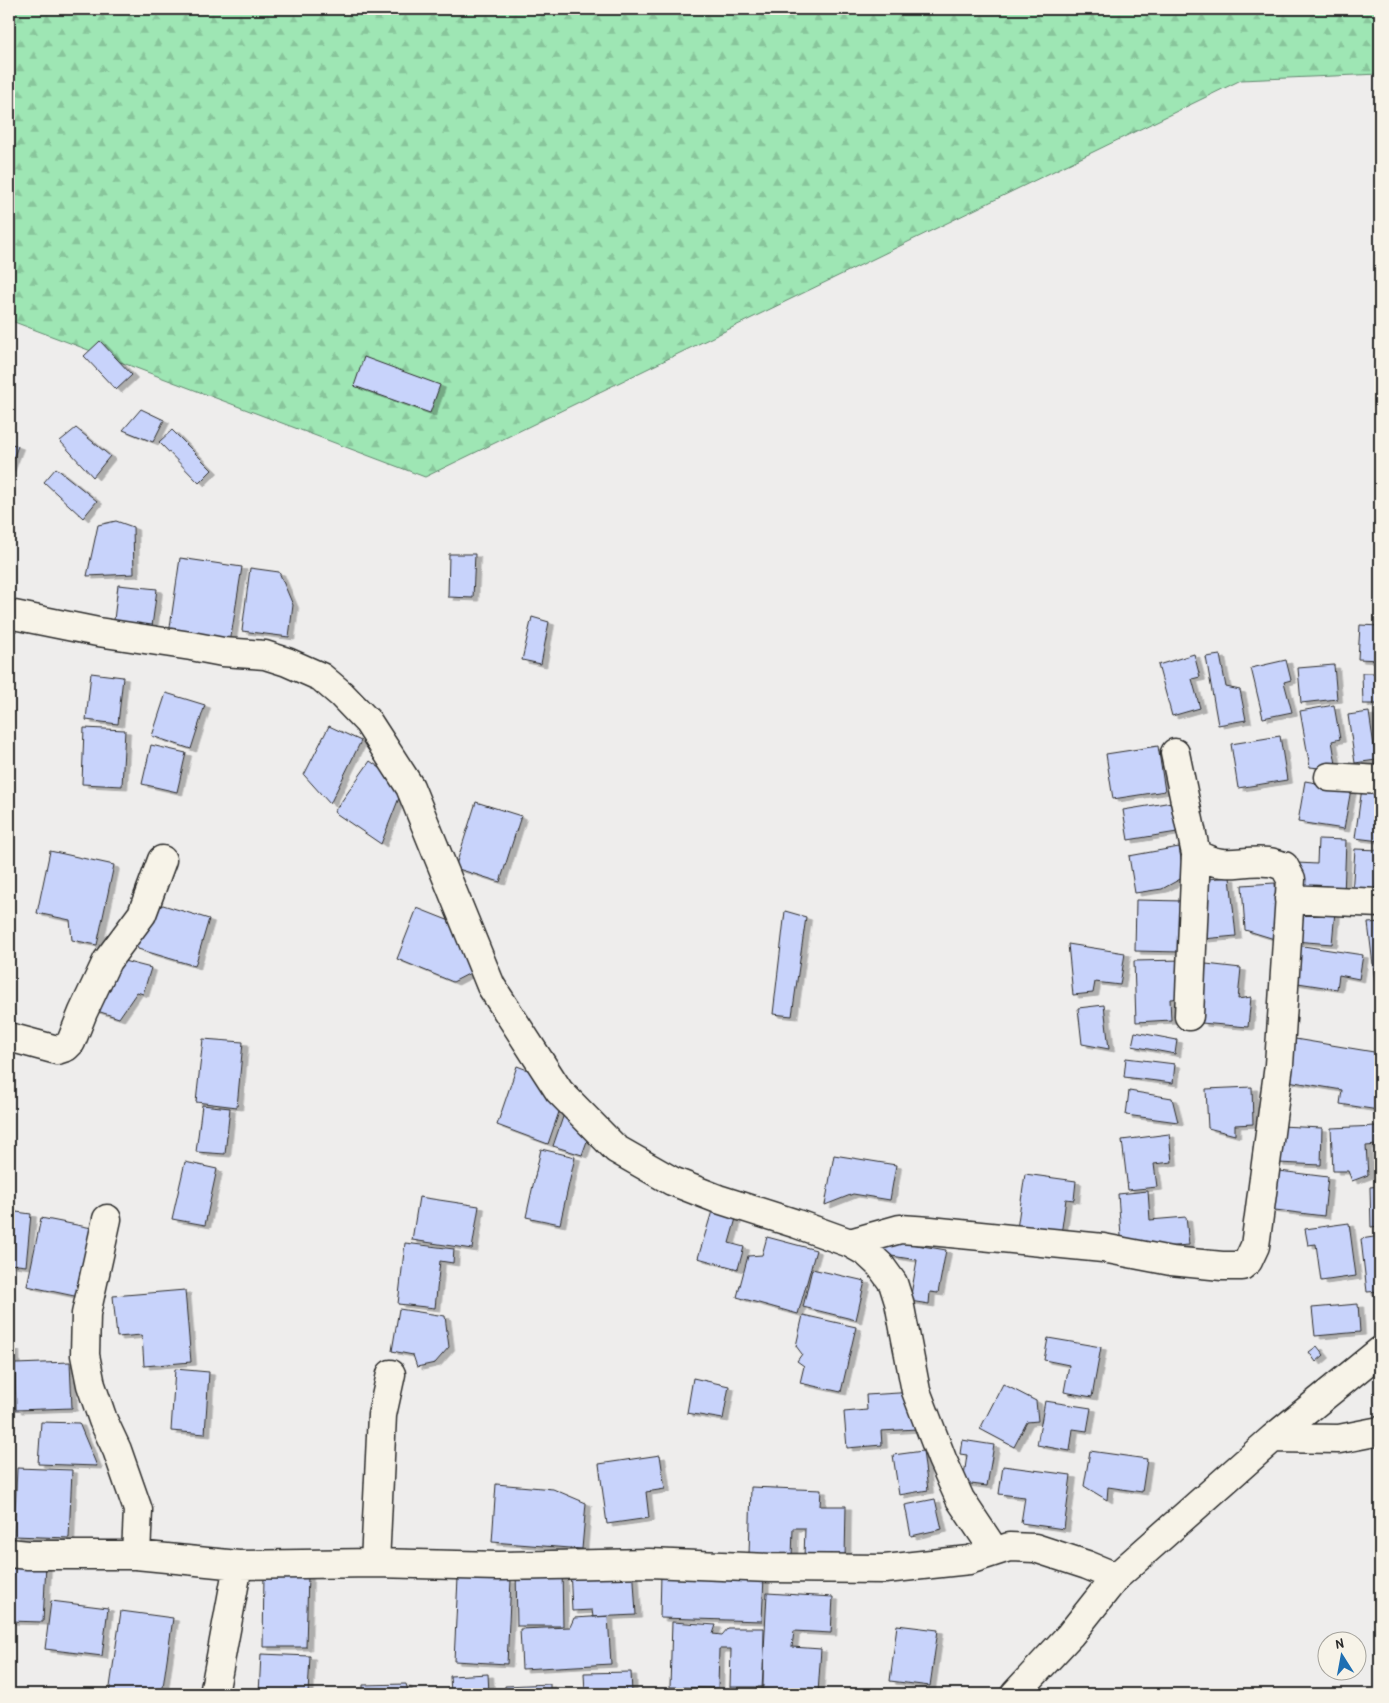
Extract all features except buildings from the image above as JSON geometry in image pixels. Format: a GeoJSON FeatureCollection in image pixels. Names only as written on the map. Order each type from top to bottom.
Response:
{"type":"FeatureCollection","features":[{"type":"Feature","properties":{"kind":"street"},"geometry":{"type":"LineString","coordinates":[[9,614],[98,632],[223,652],[265,655],[287,662],[321,677],[341,694],[368,722],[410,786],[491,986],[559,1091],[616,1149],[672,1181],[718,1199],[850,1243],[866,1252],[893,1283],[899,1302],[916,1391],[942,1459],[960,1498],[994,1550]]}},
{"type":"Feature","properties":{"kind":"street"},"geometry":{"type":"LineString","coordinates":[[1175,753],[1196,854],[1190,1016]]}},
{"type":"Feature","properties":{"kind":"street"},"geometry":{"type":"LineString","coordinates":[[1329,777],[1380,780]]}},
{"type":"Feature","properties":{"kind":"street"},"geometry":{"type":"LineString","coordinates":[[850,1243],[900,1229],[1102,1248],[1188,1263],[1242,1266],[1248,1261],[1255,1246],[1279,1065],[1291,879],[1284,866],[1269,862],[1222,863],[1209,861],[1196,854]]}},
{"type":"Feature","properties":{"kind":"street"},"geometry":{"type":"LineString","coordinates":[[9,1037],[57,1050],[66,1047],[71,1042],[107,961],[142,914],[162,860]]}},
{"type":"Feature","properties":{"kind":"street"},"geometry":{"type":"LineString","coordinates":[[1289,899],[1380,903]]}},
{"type":"Feature","properties":{"kind":"street"},"geometry":{"type":"LineString","coordinates":[[108,1219],[86,1314],[85,1356],[91,1384],[103,1420],[117,1450],[138,1510],[136,1555]]}},
{"type":"Feature","properties":{"kind":"street"},"geometry":{"type":"LineString","coordinates":[[1015,1694],[1070,1635],[1116,1577],[1273,1438],[1380,1351]]}},
{"type":"Feature","properties":{"kind":"street"},"geometry":{"type":"LineString","coordinates":[[375,1563],[382,1415],[391,1374]]}},
{"type":"Feature","properties":{"kind":"street"},"geometry":{"type":"LineString","coordinates":[[1273,1438],[1339,1439],[1380,1431]]}},
{"type":"Feature","properties":{"kind":"street"},"geometry":{"type":"LineString","coordinates":[[9,1553],[28,1555],[136,1555],[238,1565],[375,1563],[498,1566],[649,1563],[771,1568],[885,1568],[969,1560],[994,1550],[1008,1547],[1035,1548],[1116,1577]]}},
{"type":"Feature","properties":{"kind":"street"},"geometry":{"type":"LineString","coordinates":[[214,1694],[238,1565]]}},
{"type":"Feature","properties":{"kind":"green space"},"geometry":{"type":"Polygon","coordinates":[[[9,9],[1380,9],[1380,74],[1241,80],[425,477],[9,320],[9,9]]]}}]}
